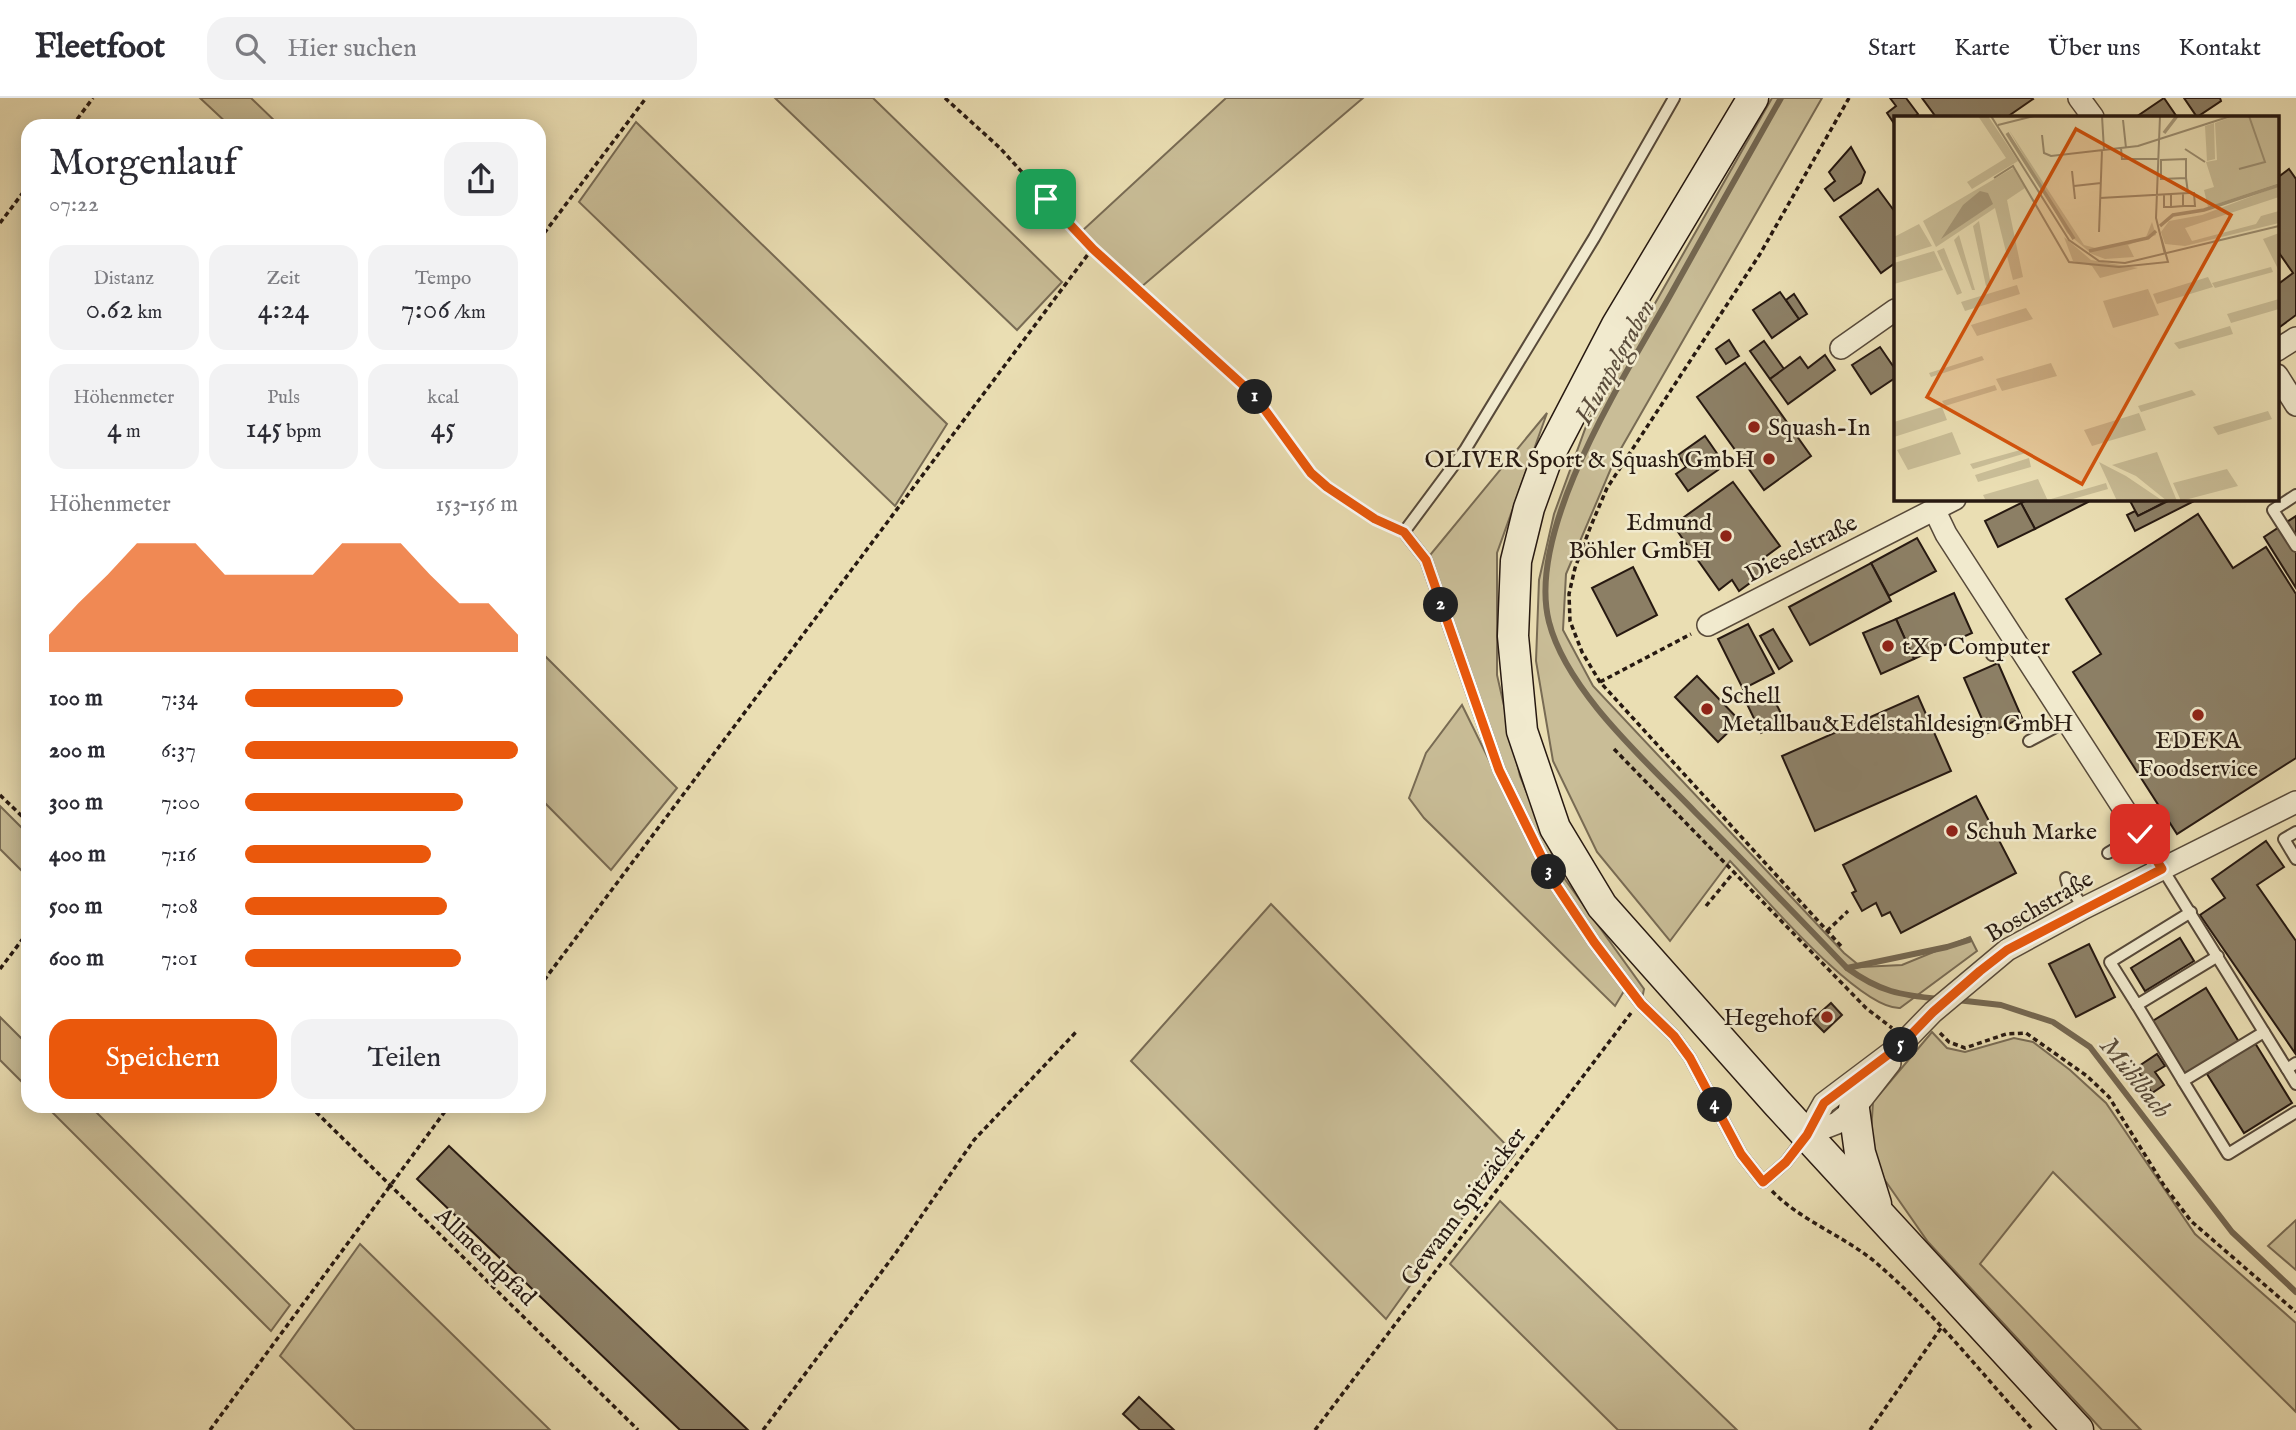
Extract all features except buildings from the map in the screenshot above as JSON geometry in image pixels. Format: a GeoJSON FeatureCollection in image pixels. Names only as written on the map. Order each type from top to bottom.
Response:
{"type":"FeatureCollection","features":[{"type":"Feature","properties":{"kind":"main road"},"geometry":{"type":"LineString","coordinates":[[1753,98],[1617,325],[1546,461],[1516,561],[1513,636],[1522,731],[1555,828],[1602,906],[1807,1135],[2078,1430]]}},
{"type":"Feature","properties":{"kind":"main road"},"geometry":{"type":"LineString","coordinates":[[1854,1109],[1860,1153],[1879,1211]]}},
{"type":"Feature","properties":{"kind":"street"},"geometry":{"type":"LineString","coordinates":[[2079,98],[2092,116]]}},
{"type":"Feature","properties":{"kind":"street"},"geometry":{"type":"LineString","coordinates":[[1841,348],[1894,311]]}},
{"type":"Feature","properties":{"kind":"street"},"geometry":{"type":"LineString","coordinates":[[2278,349],[2296,338]]}},
{"type":"Feature","properties":{"kind":"street"},"geometry":{"type":"LineString","coordinates":[[2278,377],[2296,405]]}},
{"type":"Feature","properties":{"kind":"street","name":"Dieselstraße"},"geometry":{"type":"LineString","coordinates":[[1708,625],[1953,500]]}},
{"type":"Feature","properties":{"kind":"street"},"geometry":{"type":"LineString","coordinates":[[1934,509],[1946,534],[2162,869]]}},
{"type":"Feature","properties":{"kind":"street","name":"Boschstraße"},"geometry":{"type":"LineString","coordinates":[[1807,1135],[1824,1103],[1905,1042],[1930,1016],[2007,950],[2084,908],[2296,802]]}},
{"type":"Feature","properties":{"kind":"street","name":"Boschstraße"},"geometry":{"type":"LineString","coordinates":[[1807,1135],[1837,1123],[1854,1109],[1905,1042]]}},
{"type":"Feature","properties":{"kind":"lane"},"geometry":{"type":"LineString","coordinates":[[1674,98],[1594,238],[1465,450],[1404,532],[1426,560],[1499,770],[1554,882],[1594,942],[1641,1004],[1674,1036],[1690,1058],[1741,1154],[1763,1182],[1786,1162],[1807,1135]]}},
{"type":"Feature","properties":{"kind":"lane"},"geometry":{"type":"LineString","coordinates":[[2296,495],[2273,510],[2296,546]]}},
{"type":"Feature","properties":{"kind":"lane"},"geometry":{"type":"LineString","coordinates":[[1992,655],[2016,642]]}},
{"type":"Feature","properties":{"kind":"lane"},"geometry":{"type":"LineString","coordinates":[[2029,741],[2067,721]]}},
{"type":"Feature","properties":{"kind":"lane"},"geometry":{"type":"LineString","coordinates":[[2296,832],[2284,839],[2296,859]]}},
{"type":"Feature","properties":{"kind":"lane"},"geometry":{"type":"LineString","coordinates":[[2108,853],[2140,834]]}},
{"type":"Feature","properties":{"kind":"lane"},"geometry":{"type":"LineString","coordinates":[[2162,869],[2264,1032],[2291,1066],[2296,1084]]}},
{"type":"Feature","properties":{"kind":"lane"},"geometry":{"type":"LineString","coordinates":[[2066,878],[2084,908]]}},
{"type":"Feature","properties":{"kind":"lane"},"geometry":{"type":"LineString","coordinates":[[2191,912],[2110,962],[2228,1154],[2296,1112]]}},
{"type":"Feature","properties":{"kind":"lane"},"geometry":{"type":"LineString","coordinates":[[2137,1005],[2218,956]]}},
{"type":"Feature","properties":{"kind":"lane"},"geometry":{"type":"LineString","coordinates":[[2183,1081],[2264,1032]]}},
{"type":"Feature","properties":{"kind":"path"},"geometry":{"type":"LineString","coordinates":[[77,119],[93,98]]}},
{"type":"Feature","properties":{"kind":"path"},"geometry":{"type":"LineString","coordinates":[[546,231],[646,98]]}},
{"type":"Feature","properties":{"kind":"path"},"geometry":{"type":"LineString","coordinates":[[945,98],[1000,148],[1093,249],[1254,395],[1311,473],[1375,519],[1404,532]]}},
{"type":"Feature","properties":{"kind":"path"},"geometry":{"type":"LineString","coordinates":[[1841,946],[1600,682],[1582,652],[1570,621],[1569,594],[1575,568],[1607,488],[1760,254],[1849,98]]}},
{"type":"Feature","properties":{"kind":"path"},"geometry":{"type":"LineString","coordinates":[[0,223],[21,195]]}},
{"type":"Feature","properties":{"kind":"path"},"geometry":{"type":"LineString","coordinates":[[546,978],[1093,249]]}},
{"type":"Feature","properties":{"kind":"path"},"geometry":{"type":"LineString","coordinates":[[1600,682],[1708,625]]}},
{"type":"Feature","properties":{"kind":"path"},"geometry":{"type":"LineString","coordinates":[[1614,749],[1866,1008],[1905,1042]]}},
{"type":"Feature","properties":{"kind":"path"},"geometry":{"type":"LineString","coordinates":[[0,795],[21,815]]}},
{"type":"Feature","properties":{"kind":"path"},"geometry":{"type":"LineString","coordinates":[[1706,906],[1734,873]]}},
{"type":"Feature","properties":{"kind":"path"},"geometry":{"type":"LineString","coordinates":[[1827,931],[1848,911]]}},
{"type":"Feature","properties":{"kind":"path"},"geometry":{"type":"LineString","coordinates":[[0,970],[21,942]]}},
{"type":"Feature","properties":{"kind":"path","name":"Gewann Spitzäcker"},"geometry":{"type":"LineString","coordinates":[[1315,1430],[1622,1025],[1641,1004]]}},
{"type":"Feature","properties":{"kind":"path"},"geometry":{"type":"LineString","coordinates":[[1930,1016],[1949,1042],[1965,1048],[2006,1034],[2026,1033],[2087,1076],[2109,1097],[2165,1187],[2191,1221],[2296,1312]]}},
{"type":"Feature","properties":{"kind":"path"},"geometry":{"type":"LineString","coordinates":[[762,1430],[895,1254],[974,1140],[1077,1031]]}},
{"type":"Feature","properties":{"kind":"path","name":"Allmendpfad"},"geometry":{"type":"LineString","coordinates":[[317,1113],[638,1430]]}},
{"type":"Feature","properties":{"kind":"path"},"geometry":{"type":"LineString","coordinates":[[212,1429],[388,1185],[444,1113]]}},
{"type":"Feature","properties":{"kind":"path"},"geometry":{"type":"LineString","coordinates":[[1763,1182],[1784,1204],[1834,1233],[1871,1259],[1908,1291],[2033,1430]]}},
{"type":"Feature","properties":{"kind":"path"},"geometry":{"type":"LineString","coordinates":[[1870,1430],[1941,1328]]}},
{"type":"Feature","properties":{"kind":"shaded area"},"geometry":{"type":"Polygon","coordinates":[[[200,98],[251,98],[273,119],[222,119],[200,98]]]}},
{"type":"Feature","properties":{"kind":"shaded area"},"geometry":{"type":"Polygon","coordinates":[[[775,98],[873,98],[1062,282],[1017,330],[775,98]]]}},
{"type":"Feature","properties":{"kind":"shaded area"},"geometry":{"type":"Polygon","coordinates":[[[1226,98],[1363,98],[1140,288],[1082,231],[1226,98]]]}},
{"type":"Feature","properties":{"kind":"shaded area"},"geometry":{"type":"Polygon","coordinates":[[[1772,98],[1822,98],[1615,459],[1566,574],[1563,630],[1593,686],[1844,953],[1861,967],[1902,965],[1970,937],[1977,951],[1900,1008],[1882,1004],[1836,971],[1730,861],[1670,941],[1597,852],[1553,761],[1536,661],[1539,580],[1554,514],[1588,421],[1772,98]]]}},
{"type":"Feature","properties":{"kind":"shaded area"},"geometry":{"type":"Polygon","coordinates":[[[636,122],[947,424],[895,506],[579,202],[636,122]]]}},
{"type":"Feature","properties":{"kind":"shaded area"},"geometry":{"type":"Polygon","coordinates":[[[1547,413],[1497,553],[1497,675],[1520,776],[1559,871],[1644,989],[1641,1004],[1554,882],[1499,770],[1426,560],[1547,413]]]}},
{"type":"Feature","properties":{"kind":"shaded area"},"geometry":{"type":"Polygon","coordinates":[[[546,657],[677,788],[611,870],[546,804],[546,657]]]}},
{"type":"Feature","properties":{"kind":"shaded area"},"geometry":{"type":"Polygon","coordinates":[[[1462,705],[1551,886],[1624,991],[1615,1006],[1424,818],[1409,798],[1426,753],[1462,705]]]}},
{"type":"Feature","properties":{"kind":"shaded area"},"geometry":{"type":"Polygon","coordinates":[[[0,806],[21,827],[21,870],[0,849],[0,806]]]}},
{"type":"Feature","properties":{"kind":"shaded area"},"geometry":{"type":"Polygon","coordinates":[[[1271,904],[1515,1154],[1432,1255],[1386,1319],[1131,1061],[1271,904]]]}},
{"type":"Feature","properties":{"kind":"shaded area"},"geometry":{"type":"Polygon","coordinates":[[[0,1017],[21,1038],[21,1081],[0,1060],[0,1017]]]}},
{"type":"Feature","properties":{"kind":"shaded area"},"geometry":{"type":"Polygon","coordinates":[[[1932,1032],[1947,1048],[1965,1052],[2014,1038],[2033,1042],[2070,1070],[2106,1103],[2195,1234],[2296,1323],[2296,1412],[2053,1172],[1980,1264],[2141,1430],[2102,1430],[1928,1242],[1875,1166],[1871,1133],[1873,1102],[1932,1032]]]}},
{"type":"Feature","properties":{"kind":"shaded area"},"geometry":{"type":"Polygon","coordinates":[[[53,1113],[97,1113],[290,1305],[271,1331],[53,1113]]]}},
{"type":"Feature","properties":{"kind":"shaded area"},"geometry":{"type":"Polygon","coordinates":[[[1500,1201],[1737,1430],[1618,1430],[1450,1264],[1500,1201]]]}},
{"type":"Feature","properties":{"kind":"shaded area"},"geometry":{"type":"Polygon","coordinates":[[[2296,1220],[2296,1270],[2268,1246],[2296,1220]]]}},
{"type":"Feature","properties":{"kind":"shaded area"},"geometry":{"type":"Polygon","coordinates":[[[360,1244],[550,1430],[355,1430],[280,1356],[360,1244]]]}},
{"type":"Feature","properties":{"kind":"waterway","name":"Humpelgraben"},"geometry":{"type":"LineString","coordinates":[[1781,98],[1630,365],[1585,452],[1552,542],[1546,584],[1549,622],[1558,648],[1573,674],[1611,725],[1847,968],[1891,991],[1940,999]]}},
{"type":"Feature","properties":{"kind":"waterway","name":"Mühlbach"},"geometry":{"type":"LineString","coordinates":[[1847,968],[1969,940]]}},
{"type":"Feature","properties":{"kind":"waterway","name":"Mühlbach"},"geometry":{"type":"LineString","coordinates":[[1957,1000],[2001,1005],[2053,1022],[2090,1047],[2232,1232],[2296,1292]]}},
{"type":"Feature","properties":{"kind":"place","name":"Squash-In"},"geometry":{"type":"Point","coordinates":[1754,427]}},
{"type":"Feature","properties":{"kind":"place","name":"OLIVER Sport & Squash GmbH"},"geometry":{"type":"Point","coordinates":[1769,459]}},
{"type":"Feature","properties":{"kind":"place","name":"Edmund Böhler GmbH"},"geometry":{"type":"Point","coordinates":[1726,536]}},
{"type":"Feature","properties":{"kind":"place","name":"tXp Computer"},"geometry":{"type":"Point","coordinates":[1888,646]}},
{"type":"Feature","properties":{"kind":"place","name":"Schell Metallbau&Edelstahldesign GmbH"},"geometry":{"type":"Point","coordinates":[1707,709]}},
{"type":"Feature","properties":{"kind":"place","name":"EDEKA Foodservice"},"geometry":{"type":"Point","coordinates":[2198,715]}},
{"type":"Feature","properties":{"kind":"place","name":"Schuh Marke"},"geometry":{"type":"Point","coordinates":[1952,831]}},
{"type":"Feature","properties":{"kind":"place","name":"Hegehof"},"geometry":{"type":"Point","coordinates":[1827,1017]}},
{"type":"Feature","properties":{"kind":"route"},"geometry":{"type":"LineString","coordinates":[[1046,199],[1093,249],[1254,395],[1311,473],[1375,519],[1404,532],[1426,560],[1499,770],[1554,882],[1594,942],[1641,1004],[1674,1036],[1690,1058],[1725,1127],[1741,1154],[1763,1182],[1786,1162],[1807,1135],[1824,1103],[1901,1045],[1933,1012],[1980,971],[2007,950],[2162,869],[2140,834]]}}]}
